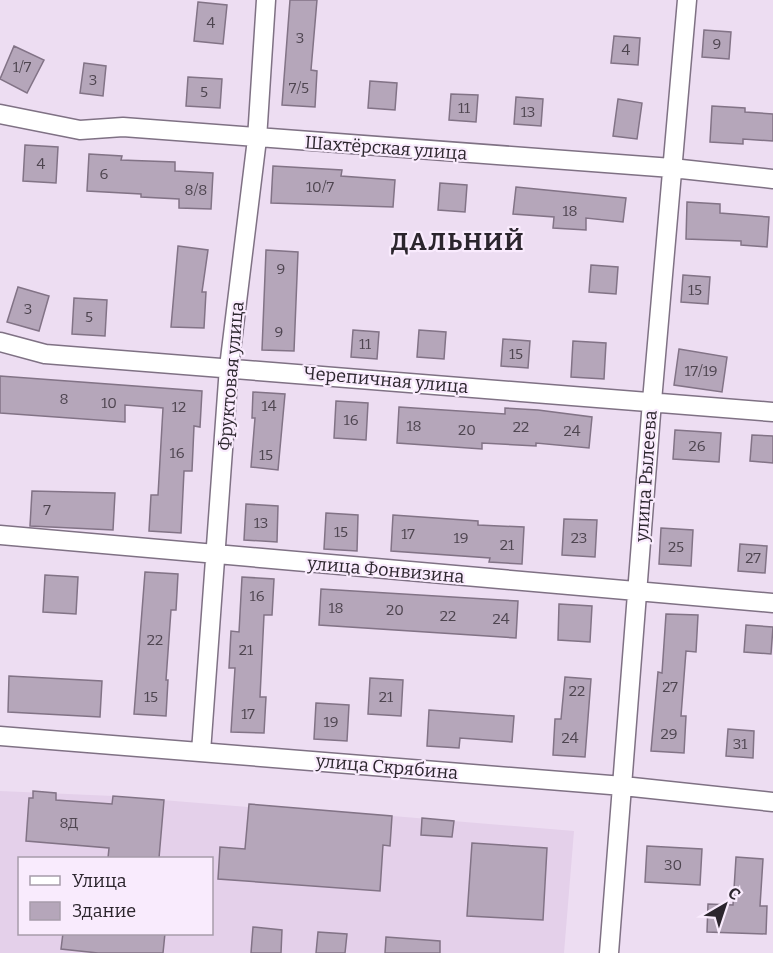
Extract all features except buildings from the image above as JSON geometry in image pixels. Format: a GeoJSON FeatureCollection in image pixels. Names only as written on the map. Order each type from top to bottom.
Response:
{"type":"FeatureCollection","features":[{"type":"Feature","properties":{"kind":"street","name":"Фруктовая улица"},"geometry":{"type":"LineString","coordinates":[[201,752],[229,367],[257,139],[266,0]]}},
{"type":"Feature","properties":{"kind":"street","name":"улица Рылеева"},"geometry":{"type":"LineString","coordinates":[[609,953],[652,401],[687,0]]}},
{"type":"Feature","properties":{"kind":"street","name":"Шахтёрская улица"},"geometry":{"type":"LineString","coordinates":[[0,114],[80,130],[123,127],[257,139],[672,168],[773,179]]}},
{"type":"Feature","properties":{"kind":"street","name":"Черепичная улица"},"geometry":{"type":"LineString","coordinates":[[0,342],[45,354],[773,412]]}},
{"type":"Feature","properties":{"kind":"street","name":"улица Фонвизина"},"geometry":{"type":"LineString","coordinates":[[0,535],[215,556],[773,603]]}},
{"type":"Feature","properties":{"kind":"street","name":"улица Скрябина"},"geometry":{"type":"LineString","coordinates":[[0,736],[623,786],[773,801]]}},
{"type":"Feature","properties":{"kind":"shaded area"},"geometry":{"type":"Polygon","coordinates":[[[0,791],[113,796],[248,807],[249,804],[574,831],[564,953],[0,953],[0,791]]]}},
{"type":"Feature","properties":{"kind":"district","name":"ДАЛЬНИЙ"},"geometry":{"type":"Point","coordinates":[458,242]}}]}
